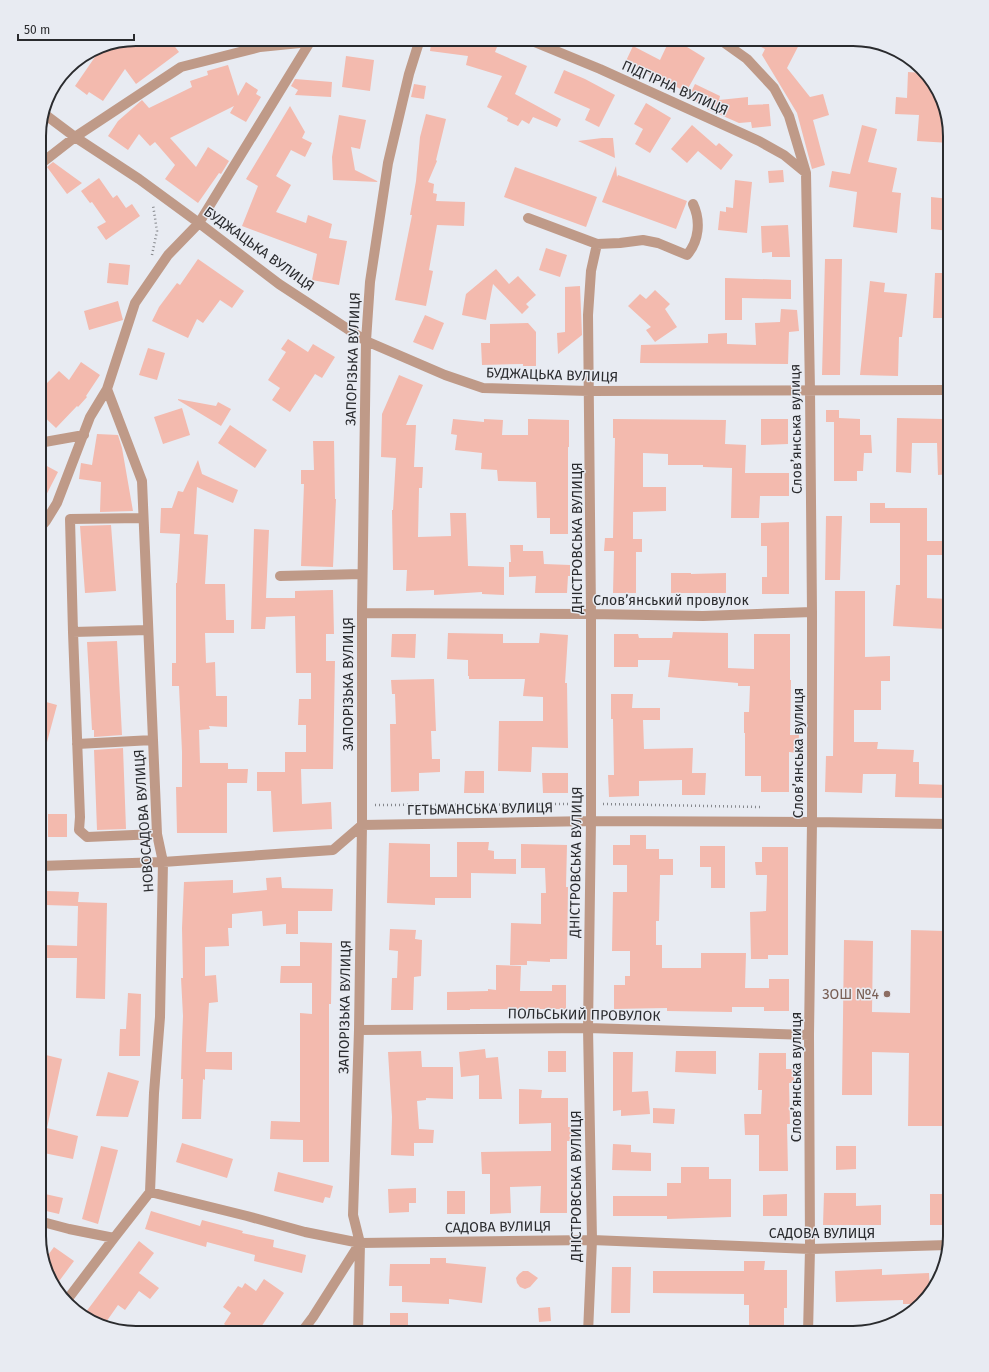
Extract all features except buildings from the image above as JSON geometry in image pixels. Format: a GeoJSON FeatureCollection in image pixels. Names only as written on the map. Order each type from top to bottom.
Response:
{"type":"FeatureCollection","features":[{"type":"Feature","properties":{"kind":"street"},"geometry":{"type":"LineString","coordinates":[[46,160],[75,137],[181,67],[268,46]]}},
{"type":"Feature","properties":{"kind":"street"},"geometry":{"type":"LineString","coordinates":[[46,522],[57,503],[90,417],[106,389],[135,303],[168,255],[199,222],[310,46]]}},
{"type":"Feature","properties":{"kind":"street","name":"ЗАПОРІЗЬКА ВУЛИЦЯ"},"geometry":{"type":"LineString","coordinates":[[358,1326],[360,1243],[353,1215],[359,1030],[362,825],[362,574],[366,341],[370,282],[388,163],[409,74],[418,46]]}},
{"type":"Feature","properties":{"kind":"street","name":"ПІДГІРНА ВУЛИЦЯ"},"geometry":{"type":"LineString","coordinates":[[544,46],[600,69],[759,141],[784,155],[806,173]]}},
{"type":"Feature","properties":{"kind":"street","name":"Словʼянська вулиця"},"geometry":{"type":"LineString","coordinates":[[729,46],[747,59],[774,88],[789,116],[806,173],[812,612],[812,822],[809,1035],[810,1249],[808,1326]]}},
{"type":"Feature","properties":{"kind":"street","name":"БУДЖАЦЬКА ВУЛИЦЯ"},"geometry":{"type":"LineString","coordinates":[[48,116],[75,137],[139,179],[199,222],[279,284],[366,341],[445,375],[483,388],[589,391],[943,390]]}},
{"type":"Feature","properties":{"kind":"street"},"geometry":{"type":"LineString","coordinates":[[528,218],[597,244],[643,240],[658,243],[687,255],[692,248],[698,228],[696,212],[693,204]]}},
{"type":"Feature","properties":{"kind":"street","name":"ДНІСТРОВСЬКА ВУЛИЦЯ"},"geometry":{"type":"LineString","coordinates":[[588,1326],[592,1240],[588,1028],[591,821],[591,614],[588,315],[591,271],[597,244]]}},
{"type":"Feature","properties":{"kind":"street","name":"НОВОСАДОВА ВУЛИЦЯ"},"geometry":{"type":"LineString","coordinates":[[106,389],[142,480],[157,834],[163,862],[160,1017],[154,1094],[150,1192]]}},
{"type":"Feature","properties":{"kind":"street"},"geometry":{"type":"LineString","coordinates":[[46,442],[84,435]]}},
{"type":"Feature","properties":{"kind":"street"},"geometry":{"type":"LineString","coordinates":[[143,518],[70,519],[80,817],[79,830],[87,837],[157,834]]}},
{"type":"Feature","properties":{"kind":"street"},"geometry":{"type":"LineString","coordinates":[[280,576],[362,574]]}},
{"type":"Feature","properties":{"kind":"street","name":"Словʼянський провулок"},"geometry":{"type":"LineString","coordinates":[[362,613],[703,616],[812,612]]}},
{"type":"Feature","properties":{"kind":"street"},"geometry":{"type":"LineString","coordinates":[[73,632],[148,630]]}},
{"type":"Feature","properties":{"kind":"street"},"geometry":{"type":"LineString","coordinates":[[77,744],[153,740]]}},
{"type":"Feature","properties":{"kind":"street","name":"ГЕТЬМАНСЬКА ВУЛИЦЯ"},"geometry":{"type":"LineString","coordinates":[[362,825],[591,821],[943,824]]}},
{"type":"Feature","properties":{"kind":"street"},"geometry":{"type":"LineString","coordinates":[[46,866],[163,862],[333,850],[362,825]]}},
{"type":"Feature","properties":{"kind":"street","name":"ПОЛЬСЬКИЙ ПРОВУЛОК"},"geometry":{"type":"LineString","coordinates":[[359,1030],[588,1028],[809,1035]]}},
{"type":"Feature","properties":{"kind":"street"},"geometry":{"type":"LineString","coordinates":[[69,1297],[150,1192]]}},
{"type":"Feature","properties":{"kind":"street","name":"САДОВА ВУЛИЦЯ"},"geometry":{"type":"LineString","coordinates":[[150,1192],[305,1232],[360,1243],[592,1240],[810,1249],[942,1245]]}},
{"type":"Feature","properties":{"kind":"street"},"geometry":{"type":"LineString","coordinates":[[46,1223],[69,1230],[114,1238]]}},
{"type":"Feature","properties":{"kind":"street"},"geometry":{"type":"LineString","coordinates":[[306,1326],[360,1243]]}},
{"type":"Feature","properties":{"kind":"path"},"geometry":{"type":"LineString","coordinates":[[151,258],[157,231],[153,205]]}},
{"type":"Feature","properties":{"kind":"path"},"geometry":{"type":"LineString","coordinates":[[362,805],[591,804],[766,808]]}},
{"type":"Feature","properties":{"kind":"place","name":"ЗОШ №4"},"geometry":{"type":"Point","coordinates":[887,994]}}]}
